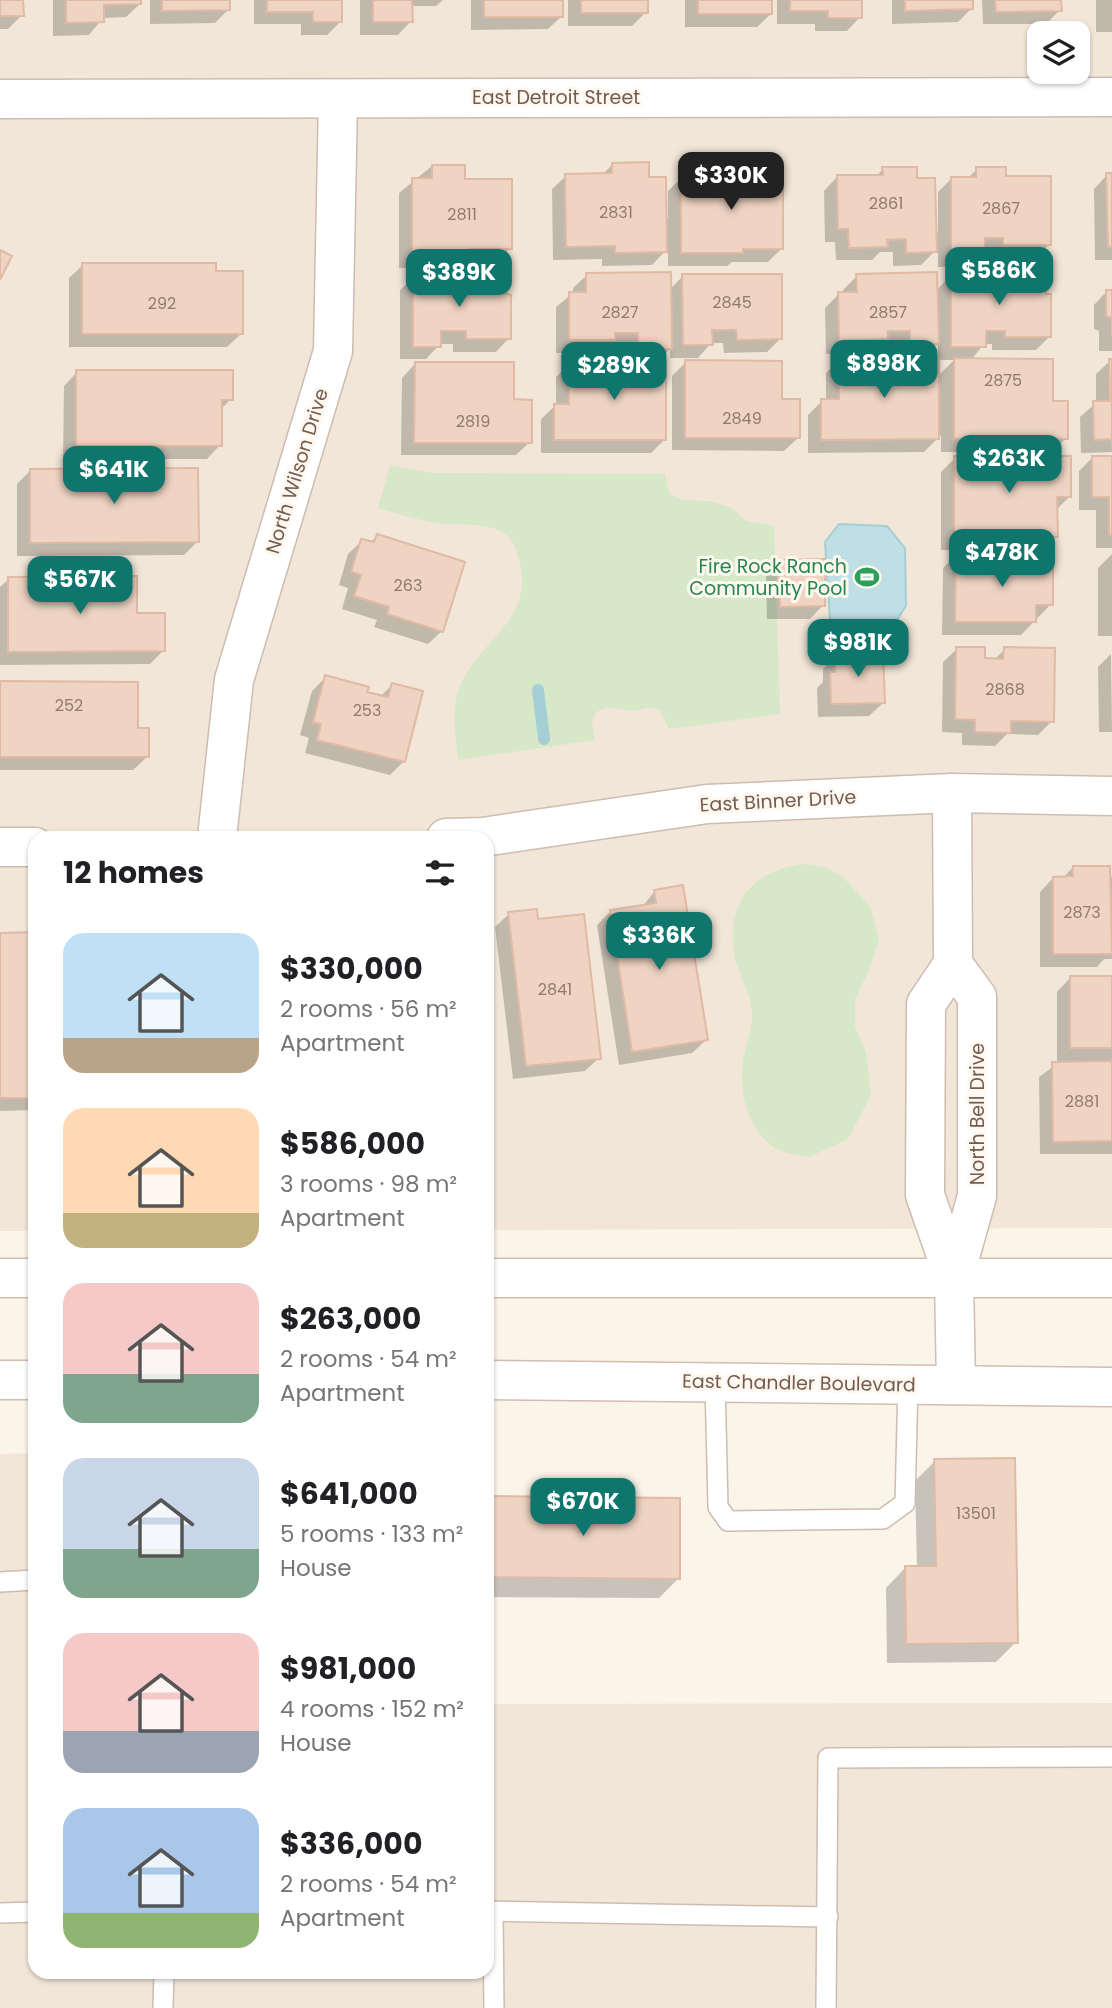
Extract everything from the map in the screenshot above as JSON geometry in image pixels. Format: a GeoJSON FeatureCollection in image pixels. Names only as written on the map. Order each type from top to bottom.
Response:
{"type":"FeatureCollection","features":[{"type":"Feature","properties":{"kind":"street","name":"East Detroit Street"},"geometry":{"type":"LineString","coordinates":[[0,99],[1112,97]]}},
{"type":"Feature","properties":{"kind":"street","name":"North Wilson Drive"},"geometry":{"type":"LineString","coordinates":[[218,831],[234,680],[333,351],[338,99]]}},
{"type":"Feature","properties":{"kind":"street","name":"East Binner Drive"},"geometry":{"type":"LineString","coordinates":[[494,835],[707,804],[953,793],[1112,796]]}},
{"type":"Feature","properties":{"kind":"street"},"geometry":{"type":"LineString","coordinates":[[953,793],[953,964],[926,1004],[925,1195],[954,1278],[956,1385]]}},
{"type":"Feature","properties":{"kind":"street"},"geometry":{"type":"LineString","coordinates":[[0,848],[28,847]]}},
{"type":"Feature","properties":{"kind":"street","name":"North Bell Drive"},"geometry":{"type":"LineString","coordinates":[[953,964],[977,997],[977,1196],[954,1278]]}},
{"type":"Feature","properties":{"kind":"street"},"geometry":{"type":"LineString","coordinates":[[0,1278],[28,1278]]}},
{"type":"Feature","properties":{"kind":"street"},"geometry":{"type":"LineString","coordinates":[[494,1278],[1112,1278]]}},
{"type":"Feature","properties":{"kind":"street"},"geometry":{"type":"LineString","coordinates":[[0,1380],[28,1380]]}},
{"type":"Feature","properties":{"kind":"street","name":"East Chandler Boulevard"},"geometry":{"type":"LineString","coordinates":[[494,1380],[1112,1387]]}},
{"type":"Feature","properties":{"kind":"lane"},"geometry":{"type":"LineString","coordinates":[[715,1382],[718,1507],[727,1521],[883,1519],[905,1503],[908,1384]]}},
{"type":"Feature","properties":{"kind":"lane"},"geometry":{"type":"LineString","coordinates":[[0,1582],[28,1580]]}},
{"type":"Feature","properties":{"kind":"lane"},"geometry":{"type":"LineString","coordinates":[[826,2008],[828,1758],[1112,1757]]}},
{"type":"Feature","properties":{"kind":"lane"},"geometry":{"type":"LineString","coordinates":[[494,1910],[828,1917]]}},
{"type":"Feature","properties":{"kind":"lane"},"geometry":{"type":"LineString","coordinates":[[0,1913],[28,1912]]}},
{"type":"Feature","properties":{"kind":"lane"},"geometry":{"type":"LineString","coordinates":[[163,2008],[164,1979]]}},
{"type":"Feature","properties":{"kind":"lane"},"geometry":{"type":"LineString","coordinates":[[493,1979],[494,2008]]}},
{"type":"Feature","properties":{"kind":"shaded area"},"geometry":{"type":"Polygon","coordinates":[[[0,0],[1112,0],[1112,1228],[494,1230],[494,831],[28,831],[28,1231],[0,1231],[0,0]]]}},
{"type":"Feature","properties":{"kind":"shaded area"},"geometry":{"type":"Polygon","coordinates":[[[28,1453],[28,1979],[494,1979],[494,1704],[1112,1703],[1112,2008],[0,2008],[0,1454],[28,1453]]]}},
{"type":"Feature","properties":{"kind":"green space"},"geometry":{"type":"Polygon","coordinates":[[[390,465],[433,473],[665,474],[669,494],[683,500],[710,501],[732,508],[746,521],[774,526],[780,714],[669,729],[660,710],[651,707],[634,711],[608,707],[596,712],[592,722],[595,740],[458,760],[455,719],[457,695],[476,659],[512,615],[520,599],[522,579],[518,556],[509,537],[496,529],[479,525],[436,523],[378,508],[390,465]]]}},
{"type":"Feature","properties":{"kind":"green space"},"geometry":{"type":"Polygon","coordinates":[[[803,864],[825,867],[843,877],[870,906],[879,940],[855,999],[855,1027],[866,1052],[871,1095],[848,1139],[809,1157],[773,1147],[758,1132],[748,1114],[742,1071],[752,1013],[734,952],[733,934],[740,903],[758,881],[771,873],[803,864]]]}},
{"type":"Feature","properties":{"kind":"water","name":"Fire Rock Ranch Community Pool"},"geometry":{"type":"Polygon","coordinates":[[[839,524],[887,526],[905,548],[906,606],[889,632],[846,638],[830,620],[825,542],[839,524]]]}},
{"type":"Feature","properties":{"kind":"building"},"geometry":{"type":"Polygon","coordinates":[[[0,0],[23,0],[24,16],[0,16],[0,0]]]}},
{"type":"Feature","properties":{"kind":"building"},"geometry":{"type":"Polygon","coordinates":[[[66,0],[141,0],[141,4],[104,5],[104,22],[66,23],[66,0]]]}},
{"type":"Feature","properties":{"kind":"building"},"geometry":{"type":"Polygon","coordinates":[[[162,0],[230,0],[230,10],[162,11],[162,0]]]}},
{"type":"Feature","properties":{"kind":"building"},"geometry":{"type":"Polygon","coordinates":[[[267,0],[342,0],[342,22],[313,22],[313,12],[267,12],[267,0]]]}},
{"type":"Feature","properties":{"kind":"building"},"geometry":{"type":"Polygon","coordinates":[[[373,0],[412,0],[413,22],[373,22],[373,0]]]}},
{"type":"Feature","properties":{"kind":"building"},"geometry":{"type":"Polygon","coordinates":[[[484,0],[563,0],[563,17],[484,17],[484,0]]]}},
{"type":"Feature","properties":{"kind":"building"},"geometry":{"type":"Polygon","coordinates":[[[581,0],[648,0],[648,13],[581,13],[581,0]]]}},
{"type":"Feature","properties":{"kind":"building"},"geometry":{"type":"Polygon","coordinates":[[[698,0],[772,0],[772,14],[698,14],[698,0]]]}},
{"type":"Feature","properties":{"kind":"building"},"geometry":{"type":"Polygon","coordinates":[[[790,0],[862,0],[862,18],[828,18],[828,11],[790,11],[790,0]]]}},
{"type":"Feature","properties":{"kind":"building"},"geometry":{"type":"Polygon","coordinates":[[[905,0],[973,0],[973,9],[905,11],[905,0]]]}},
{"type":"Feature","properties":{"kind":"building"},"geometry":{"type":"Polygon","coordinates":[[[995,0],[1061,0],[1062,11],[996,12],[995,0]]]}},
{"type":"Feature","properties":{"kind":"building"},"geometry":{"type":"Polygon","coordinates":[[[649,162],[649,177],[666,177],[667,252],[615,253],[615,246],[566,247],[565,174],[612,173],[612,163],[649,162]]]}},
{"type":"Feature","properties":{"kind":"building"},"geometry":{"type":"Polygon","coordinates":[[[432,165],[465,165],[465,179],[512,179],[512,249],[470,249],[470,255],[412,255],[412,178],[432,178],[432,165]]]}},
{"type":"Feature","properties":{"kind":"building"},"geometry":{"type":"Polygon","coordinates":[[[704,167],[737,167],[737,175],[783,175],[783,249],[743,249],[743,253],[681,253],[681,175],[704,175],[704,167]]]}},
{"type":"Feature","properties":{"kind":"building"},"geometry":{"type":"Polygon","coordinates":[[[882,167],[917,167],[917,178],[935,178],[937,252],[906,253],[906,239],[887,240],[888,247],[849,248],[848,229],[838,229],[837,175],[883,175],[882,167]]]}},
{"type":"Feature","properties":{"kind":"building"},"geometry":{"type":"Polygon","coordinates":[[[976,167],[1006,167],[1006,176],[1051,176],[1051,245],[1003,245],[1003,238],[985,238],[985,254],[951,254],[951,177],[976,177],[976,167]]]}},
{"type":"Feature","properties":{"kind":"building"},"geometry":{"type":"Polygon","coordinates":[[[1106,173],[1112,173],[1112,247],[1108,247],[1106,173]]]}},
{"type":"Feature","properties":{"kind":"building"},"geometry":{"type":"Polygon","coordinates":[[[0,250],[12,256],[0,280],[0,250]]]}},
{"type":"Feature","properties":{"kind":"building"},"geometry":{"type":"Polygon","coordinates":[[[82,263],[216,263],[216,271],[243,271],[243,334],[82,334],[82,263]]]}},
{"type":"Feature","properties":{"kind":"building"},"geometry":{"type":"Polygon","coordinates":[[[671,272],[672,349],[638,349],[638,333],[615,333],[615,340],[569,340],[569,292],[586,292],[586,273],[671,272]]]}},
{"type":"Feature","properties":{"kind":"building"},"geometry":{"type":"Polygon","coordinates":[[[937,272],[939,344],[910,345],[910,331],[888,331],[888,339],[839,341],[838,292],[857,292],[856,274],[937,272]]]}},
{"type":"Feature","properties":{"kind":"building"},"geometry":{"type":"Polygon","coordinates":[[[951,273],[1046,273],[1046,294],[1051,294],[1051,337],[1005,337],[1005,331],[986,331],[986,347],[951,347],[951,273]]]}},
{"type":"Feature","properties":{"kind":"building"},"geometry":{"type":"Polygon","coordinates":[[[682,274],[782,274],[782,339],[737,340],[736,330],[712,330],[713,345],[683,345],[682,274]]]}},
{"type":"Feature","properties":{"kind":"building"},"geometry":{"type":"Polygon","coordinates":[[[413,275],[494,275],[494,290],[511,295],[511,339],[466,339],[466,331],[441,331],[441,347],[413,347],[413,275]]]}},
{"type":"Feature","properties":{"kind":"building"},"geometry":{"type":"Polygon","coordinates":[[[1106,290],[1112,290],[1112,318],[1106,316],[1106,290]]]}},
{"type":"Feature","properties":{"kind":"building"},"geometry":{"type":"Polygon","coordinates":[[[839,358],[939,358],[939,439],[821,440],[821,399],[839,399],[839,358]]]}},
{"type":"Feature","properties":{"kind":"building"},"geometry":{"type":"Polygon","coordinates":[[[954,358],[1053,359],[1053,401],[1068,401],[1068,439],[954,439],[954,358]]]}},
{"type":"Feature","properties":{"kind":"building"},"geometry":{"type":"Polygon","coordinates":[[[1109,359],[1112,359],[1112,439],[1094,440],[1093,401],[1110,401],[1109,359]]]}},
{"type":"Feature","properties":{"kind":"building"},"geometry":{"type":"Polygon","coordinates":[[[685,360],[782,361],[782,399],[800,399],[800,438],[685,438],[685,360]]]}},
{"type":"Feature","properties":{"kind":"building"},"geometry":{"type":"Polygon","coordinates":[[[415,362],[514,362],[514,399],[532,400],[532,443],[414,443],[415,362]]]}},
{"type":"Feature","properties":{"kind":"building"},"geometry":{"type":"Polygon","coordinates":[[[569,362],[666,362],[666,440],[554,440],[554,404],[569,404],[569,362]]]}},
{"type":"Feature","properties":{"kind":"building"},"geometry":{"type":"Polygon","coordinates":[[[76,370],[233,370],[233,400],[222,400],[222,446],[76,446],[76,370]]]}},
{"type":"Feature","properties":{"kind":"building"},"geometry":{"type":"Polygon","coordinates":[[[954,456],[1071,456],[1071,497],[1057,497],[1058,537],[954,537],[954,456]]]}},
{"type":"Feature","properties":{"kind":"building"},"geometry":{"type":"Polygon","coordinates":[[[1092,456],[1112,456],[1112,535],[1109,535],[1109,497],[1092,497],[1092,456]]]}},
{"type":"Feature","properties":{"kind":"building"},"geometry":{"type":"Polygon","coordinates":[[[198,468],[199,542],[30,543],[30,469],[198,468]]]}},
{"type":"Feature","properties":{"kind":"building"},"geometry":{"type":"Polygon","coordinates":[[[377,534],[465,562],[443,632],[387,614],[389,607],[354,596],[361,575],[351,572],[361,539],[374,542],[377,534]]]}},
{"type":"Feature","properties":{"kind":"building"},"geometry":{"type":"Polygon","coordinates":[[[956,553],[983,553],[983,565],[1006,565],[1006,557],[1053,557],[1053,605],[1036,605],[1036,622],[955,622],[956,553]]]}},
{"type":"Feature","properties":{"kind":"building"},"geometry":{"type":"Polygon","coordinates":[[[825,559],[825,606],[780,607],[778,560],[825,559]]]}},
{"type":"Feature","properties":{"kind":"building"},"geometry":{"type":"Polygon","coordinates":[[[137,576],[137,613],[165,613],[165,651],[8,652],[8,577],[137,576]]]}},
{"type":"Feature","properties":{"kind":"building"},"geometry":{"type":"Polygon","coordinates":[[[956,647],[985,647],[985,658],[1003,659],[1004,647],[1055,648],[1054,722],[1011,721],[1011,733],[975,732],[975,720],[955,719],[956,647]]]}},
{"type":"Feature","properties":{"kind":"building"},"geometry":{"type":"Polygon","coordinates":[[[883,652],[885,703],[831,704],[830,672],[835,672],[835,653],[883,652]]]}},
{"type":"Feature","properties":{"kind":"building"},"geometry":{"type":"Polygon","coordinates":[[[325,675],[369,687],[367,692],[388,697],[392,683],[423,691],[405,762],[317,740],[321,724],[313,722],[325,675]]]}},
{"type":"Feature","properties":{"kind":"building"},"geometry":{"type":"Polygon","coordinates":[[[0,681],[138,682],[138,728],[149,728],[149,757],[0,757],[0,681]]]}},
{"type":"Feature","properties":{"kind":"building"},"geometry":{"type":"Polygon","coordinates":[[[1073,866],[1110,866],[1112,954],[1053,954],[1053,877],[1073,876],[1073,866]]]}},
{"type":"Feature","properties":{"kind":"building"},"geometry":{"type":"Polygon","coordinates":[[[683,885],[708,1040],[632,1052],[610,910],[656,903],[654,890],[683,885]]]}},
{"type":"Feature","properties":{"kind":"building"},"geometry":{"type":"Polygon","coordinates":[[[537,909],[538,919],[584,914],[601,1059],[526,1066],[508,912],[537,909]]]}},
{"type":"Feature","properties":{"kind":"building"},"geometry":{"type":"Polygon","coordinates":[[[28,932],[28,1098],[0,1098],[0,933],[28,932]]]}},
{"type":"Feature","properties":{"kind":"building"},"geometry":{"type":"Polygon","coordinates":[[[1070,976],[1112,976],[1112,1048],[1070,1048],[1070,976]]]}},
{"type":"Feature","properties":{"kind":"building"},"geometry":{"type":"Polygon","coordinates":[[[1112,1061],[1112,1141],[1053,1142],[1052,1062],[1112,1061]]]}},
{"type":"Feature","properties":{"kind":"building"},"geometry":{"type":"Polygon","coordinates":[[[1015,1458],[1018,1643],[906,1644],[905,1566],[936,1566],[934,1459],[1015,1458]]]}},
{"type":"Feature","properties":{"kind":"building"},"geometry":{"type":"Polygon","coordinates":[[[494,1496],[680,1498],[680,1579],[494,1577],[494,1496]]]}},
{"type":"Feature","properties":{"kind":"waterway"},"geometry":{"type":"LineString","coordinates":[[538,690],[544,739]]}},
{"type":"Feature","properties":{"kind":"place","name":"Fire Rock Ranch Community Pool"},"geometry":{"type":"Point","coordinates":[867,577]}}]}
